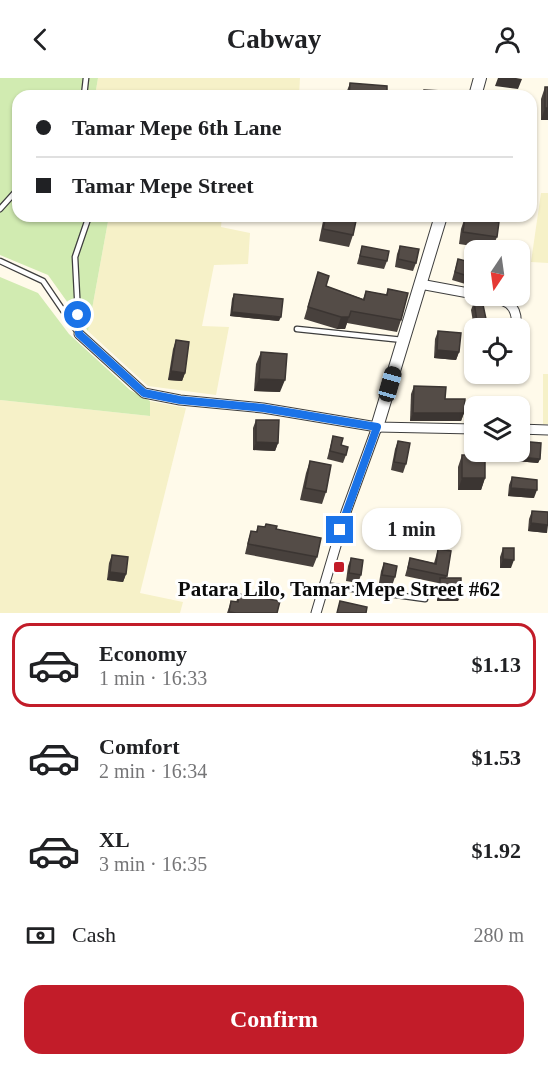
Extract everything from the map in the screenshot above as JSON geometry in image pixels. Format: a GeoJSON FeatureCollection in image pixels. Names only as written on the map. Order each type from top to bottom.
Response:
{"type":"FeatureCollection","features":[{"type":"Feature","properties":{"kind":"street"},"geometry":{"type":"LineString","coordinates":[[316,613],[346,512],[377,427],[439,222]]}},
{"type":"Feature","properties":{"kind":"street"},"geometry":{"type":"LineString","coordinates":[[420,284],[464,292]]}},
{"type":"Feature","properties":{"kind":"street"},"geometry":{"type":"LineString","coordinates":[[79,334],[144,393],[180,400],[263,408],[377,427],[464,429]]}},
{"type":"Feature","properties":{"kind":"street"},"geometry":{"type":"LineString","coordinates":[[530,429],[548,430]]}},
{"type":"Feature","properties":{"kind":"lane"},"geometry":{"type":"LineString","coordinates":[[0,209],[12,196]]}},
{"type":"Feature","properties":{"kind":"lane"},"geometry":{"type":"LineString","coordinates":[[79,334],[75,257],[87,222]]}},
{"type":"Feature","properties":{"kind":"lane"},"geometry":{"type":"LineString","coordinates":[[0,261],[43,281],[79,334]]}},
{"type":"Feature","properties":{"kind":"lane"},"geometry":{"type":"LineString","coordinates":[[297,329],[403,340]]}},
{"type":"Feature","properties":{"kind":"lane"},"geometry":{"type":"LineString","coordinates":[[324,585],[425,599]]}},
{"type":"Feature","properties":{"kind":"shaded area"},"geometry":{"type":"Polygon","coordinates":[[[98,78],[300,78],[299,90],[96,90],[98,78]]]}},
{"type":"Feature","properties":{"kind":"shaded area"},"geometry":{"type":"Polygon","coordinates":[[[541,193],[548,193],[548,263],[531,262],[541,193]]]}},
{"type":"Feature","properties":{"kind":"shaded area"},"geometry":{"type":"Polygon","coordinates":[[[108,222],[221,222],[221,227],[250,233],[248,264],[214,265],[202,326],[229,327],[216,395],[148,386],[88,331],[108,222]]]}},
{"type":"Feature","properties":{"kind":"shaded area"},"geometry":{"type":"Polygon","coordinates":[[[543,374],[548,374],[548,424],[543,424],[543,374]]]}},
{"type":"Feature","properties":{"kind":"shaded area"},"geometry":{"type":"Polygon","coordinates":[[[0,400],[150,416],[150,401],[186,408],[140,593],[183,602],[180,613],[0,613],[0,400]]]}},
{"type":"Feature","properties":{"kind":"green space"},"geometry":{"type":"Polygon","coordinates":[[[0,78],[98,78],[96,90],[12,90],[12,222],[108,222],[88,331],[48,275],[0,255],[0,78]]]}},
{"type":"Feature","properties":{"kind":"green space"},"geometry":{"type":"Polygon","coordinates":[[[0,277],[38,293],[69,334],[130,390],[150,401],[150,416],[0,400],[0,277]]]}},
{"type":"Feature","properties":{"kind":"building"},"geometry":{"type":"Polygon","coordinates":[[[350,83],[387,86],[387,90],[349,90],[350,83]]]}},
{"type":"Feature","properties":{"kind":"building"},"geometry":{"type":"Polygon","coordinates":[[[545,87],[548,87],[548,108],[545,108],[545,87]]]}},
{"type":"Feature","properties":{"kind":"building"},"geometry":{"type":"Polygon","coordinates":[[[325,222],[356,222],[353,235],[323,229],[325,222]]]}},
{"type":"Feature","properties":{"kind":"building"},"geometry":{"type":"Polygon","coordinates":[[[464,222],[499,222],[497,237],[463,232],[464,222]]]}},
{"type":"Feature","properties":{"kind":"building"},"geometry":{"type":"Polygon","coordinates":[[[362,246],[389,251],[387,261],[360,256],[362,246]]]}},
{"type":"Feature","properties":{"kind":"building"},"geometry":{"type":"Polygon","coordinates":[[[400,246],[419,249],[416,263],[398,259],[400,246]]]}},
{"type":"Feature","properties":{"kind":"building"},"geometry":{"type":"Polygon","coordinates":[[[458,259],[464,260],[464,275],[455,272],[458,259]]]}},
{"type":"Feature","properties":{"kind":"building"},"geometry":{"type":"Polygon","coordinates":[[[318,272],[329,276],[326,286],[364,300],[366,291],[387,295],[388,289],[408,293],[401,320],[351,311],[349,317],[341,317],[308,307],[318,272]]]}},
{"type":"Feature","properties":{"kind":"building"},"geometry":{"type":"Polygon","coordinates":[[[234,294],[283,299],[281,317],[232,312],[234,294]]]}},
{"type":"Feature","properties":{"kind":"building"},"geometry":{"type":"Polygon","coordinates":[[[475,306],[483,306],[486,318],[477,318],[475,306]]]}},
{"type":"Feature","properties":{"kind":"building"},"geometry":{"type":"Polygon","coordinates":[[[438,331],[461,333],[459,352],[437,350],[438,331]]]}},
{"type":"Feature","properties":{"kind":"building"},"geometry":{"type":"Polygon","coordinates":[[[176,340],[189,342],[185,373],[171,371],[176,340]]]}},
{"type":"Feature","properties":{"kind":"building"},"geometry":{"type":"Polygon","coordinates":[[[261,352],[287,354],[285,380],[259,379],[261,352]]]}},
{"type":"Feature","properties":{"kind":"building"},"geometry":{"type":"Polygon","coordinates":[[[414,386],[446,387],[445,399],[464,399],[464,413],[413,413],[414,386]]]}},
{"type":"Feature","properties":{"kind":"building"},"geometry":{"type":"Polygon","coordinates":[[[256,420],[279,420],[278,443],[256,442],[256,420]]]}},
{"type":"Feature","properties":{"kind":"building"},"geometry":{"type":"Polygon","coordinates":[[[333,436],[343,438],[341,445],[348,447],[346,455],[330,451],[333,436]]]}},
{"type":"Feature","properties":{"kind":"building"},"geometry":{"type":"Polygon","coordinates":[[[398,441],[410,443],[406,464],[394,462],[398,441]]]}},
{"type":"Feature","properties":{"kind":"building"},"geometry":{"type":"Polygon","coordinates":[[[530,442],[541,443],[540,459],[530,458],[530,442]]]}},
{"type":"Feature","properties":{"kind":"building"},"geometry":{"type":"Polygon","coordinates":[[[462,455],[464,455],[464,462],[485,462],[485,478],[462,478],[462,455]]]}},
{"type":"Feature","properties":{"kind":"building"},"geometry":{"type":"Polygon","coordinates":[[[310,461],[331,465],[326,492],[305,488],[310,461]]]}},
{"type":"Feature","properties":{"kind":"building"},"geometry":{"type":"Polygon","coordinates":[[[512,477],[537,480],[537,490],[511,488],[512,477]]]}},
{"type":"Feature","properties":{"kind":"building"},"geometry":{"type":"Polygon","coordinates":[[[532,511],[548,512],[548,525],[531,523],[532,511]]]}},
{"type":"Feature","properties":{"kind":"building"},"geometry":{"type":"Polygon","coordinates":[[[266,524],[277,526],[276,529],[321,538],[317,557],[248,544],[251,531],[257,532],[258,526],[265,527],[266,524]]]}},
{"type":"Feature","properties":{"kind":"building"},"geometry":{"type":"Polygon","coordinates":[[[503,548],[514,548],[514,560],[503,559],[503,548]]]}},
{"type":"Feature","properties":{"kind":"building"},"geometry":{"type":"Polygon","coordinates":[[[438,549],[451,551],[447,576],[408,568],[410,558],[436,564],[438,549]]]}},
{"type":"Feature","properties":{"kind":"building"},"geometry":{"type":"Polygon","coordinates":[[[112,555],[128,557],[126,574],[110,572],[112,555]]]}},
{"type":"Feature","properties":{"kind":"building"},"geometry":{"type":"Polygon","coordinates":[[[351,558],[363,560],[361,575],[349,573],[351,558]]]}},
{"type":"Feature","properties":{"kind":"building"},"geometry":{"type":"Polygon","coordinates":[[[384,563],[397,566],[395,577],[382,575],[384,563]]]}},
{"type":"Feature","properties":{"kind":"building"},"geometry":{"type":"Polygon","coordinates":[[[440,578],[461,578],[461,593],[440,593],[440,578]]]}},
{"type":"Feature","properties":{"kind":"building"},"geometry":{"type":"Polygon","coordinates":[[[239,594],[280,601],[277,613],[229,612],[231,601],[238,602],[239,594]]]}},
{"type":"Feature","properties":{"kind":"building"},"geometry":{"type":"Polygon","coordinates":[[[340,601],[367,607],[366,613],[337,613],[340,601]]]}},
{"type":"Feature","properties":{"kind":"place","name":"Patara Lilo, Tamar Mepe Street #62"},"geometry":{"type":"Point","coordinates":[339,567]}},
{"type":"Feature","properties":{"kind":"route"},"geometry":{"type":"LineString","coordinates":[[78,315],[79,334],[144,393],[180,400],[263,408],[377,427],[340,530]]}}]}
